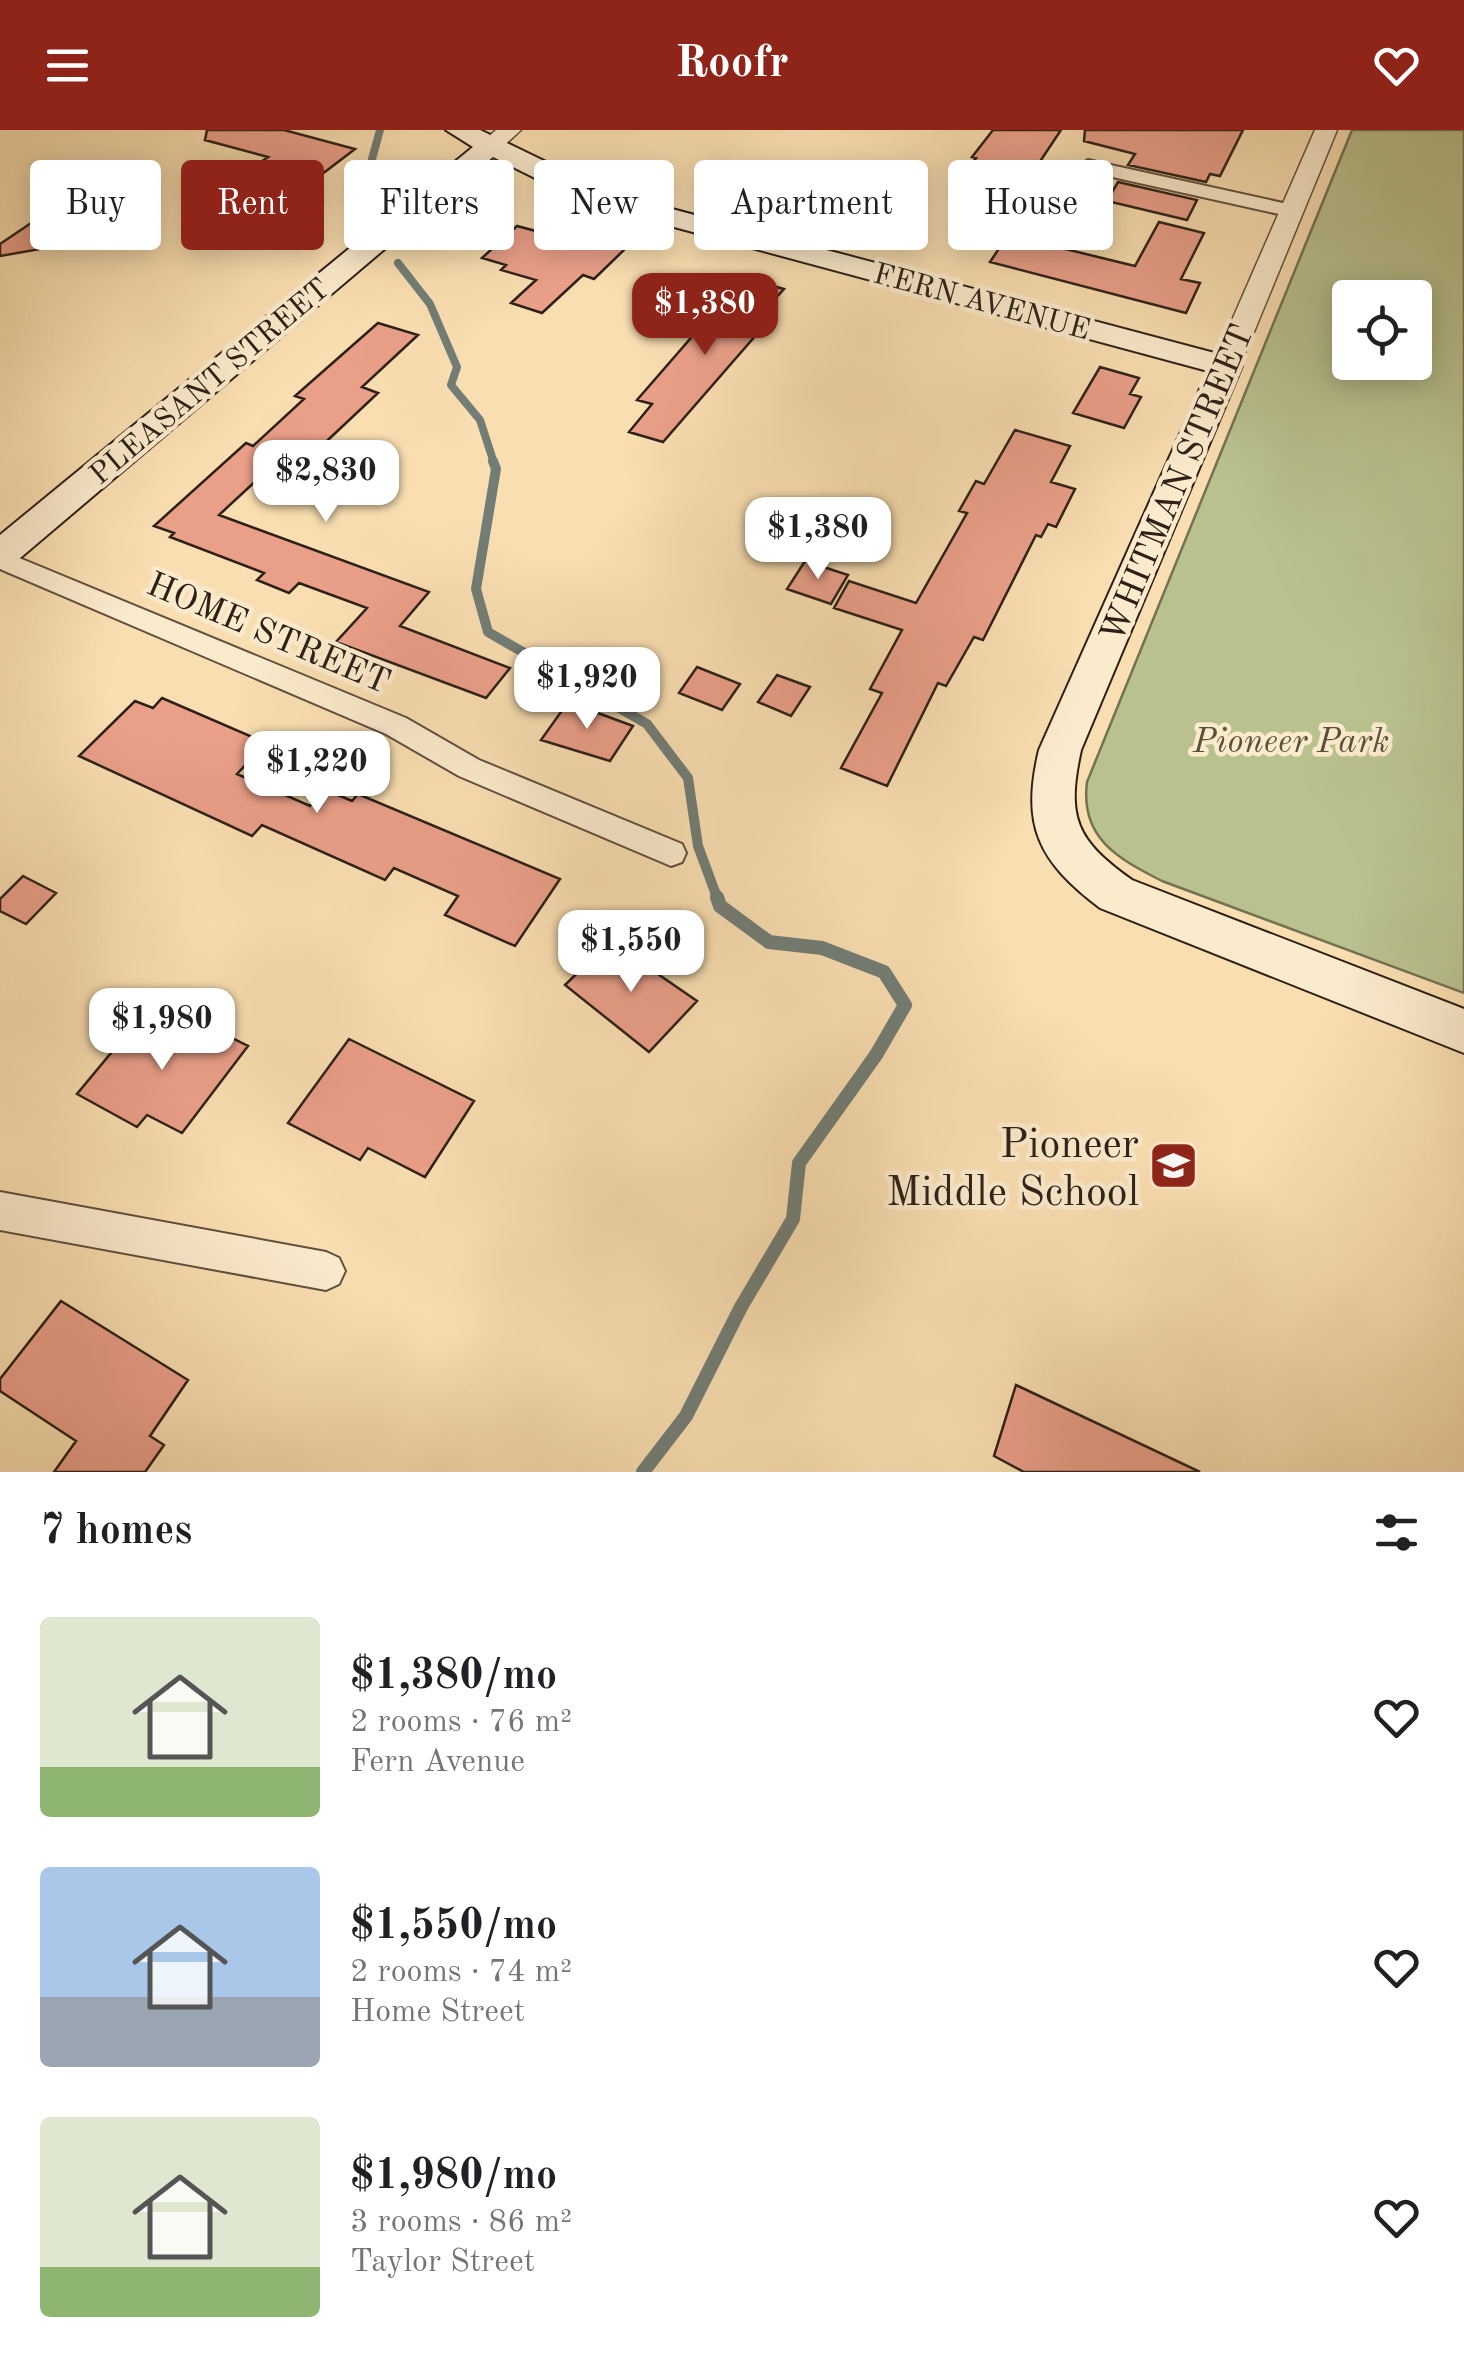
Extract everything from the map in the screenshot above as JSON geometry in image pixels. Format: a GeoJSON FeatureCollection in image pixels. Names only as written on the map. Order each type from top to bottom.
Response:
{"type":"FeatureCollection","features":[{"type":"Feature","properties":{"kind":"main road","name":"FERN AVENUE"},"geometry":{"type":"LineString","coordinates":[[459,130],[500,138],[566,182],[662,216],[1226,366]]}},
{"type":"Feature","properties":{"kind":"main road","name":"PLEASANT STREET"},"geometry":{"type":"LineString","coordinates":[[0,557],[500,138]]}},
{"type":"Feature","properties":{"kind":"main road","name":"WHITMAN STREET"},"geometry":{"type":"LineString","coordinates":[[1226,366],[1060,750],[1050,794],[1059,840],[1089,874],[1146,909],[1464,1031]]}},
{"type":"Feature","properties":{"kind":"street","name":"WHITMAN STREET"},"geometry":{"type":"LineString","coordinates":[[1226,366],[1326,130]]}},
{"type":"Feature","properties":{"kind":"street"},"geometry":{"type":"LineString","coordinates":[[1113,172],[1292,211]]}},
{"type":"Feature","properties":{"kind":"street","name":"HOME STREET"},"geometry":{"type":"LineString","coordinates":[[0,557],[396,726],[470,768],[671,854]]}},
{"type":"Feature","properties":{"kind":"street"},"geometry":{"type":"LineString","coordinates":[[2,1214],[326,1271]]}},
{"type":"Feature","properties":{"kind":"green space","name":"Pioneer Park"},"geometry":{"type":"Polygon","coordinates":[[[1352,130],[1464,130],[1464,993],[1162,881],[1105,844],[1089,818],[1087,782],[1352,130]]]}},
{"type":"Feature","properties":{"kind":"building"},"geometry":{"type":"Polygon","coordinates":[[[207,130],[284,130],[355,149],[324,173],[324,160],[264,160],[268,157],[205,140],[207,130]]]}},
{"type":"Feature","properties":{"kind":"building"},"geometry":{"type":"Polygon","coordinates":[[[993,130],[1061,130],[1041,160],[972,157],[993,130]]]}},
{"type":"Feature","properties":{"kind":"building"},"geometry":{"type":"Polygon","coordinates":[[[1085,130],[1243,130],[1220,176],[1210,174],[1206,182],[1128,165],[1135,154],[1084,141],[1085,130]]]}},
{"type":"Feature","properties":{"kind":"building"},"geometry":{"type":"Polygon","coordinates":[[[1118,182],[1197,200],[1187,220],[1113,202],[1118,182]]]}},
{"type":"Feature","properties":{"kind":"building"},"geometry":{"type":"Polygon","coordinates":[[[1159,222],[1204,233],[1181,279],[1200,283],[1186,313],[990,262],[998,250],[1069,250],[1135,266],[1159,222]]]}},
{"type":"Feature","properties":{"kind":"building"},"geometry":{"type":"Polygon","coordinates":[[[30,224],[30,250],[34,250],[0,256],[0,244],[30,224]]]}},
{"type":"Feature","properties":{"kind":"building"},"geometry":{"type":"Polygon","coordinates":[[[517,226],[534,231],[534,250],[624,250],[594,279],[583,275],[542,313],[511,303],[536,280],[501,270],[506,265],[482,258],[491,250],[514,250],[517,226]]]}},
{"type":"Feature","properties":{"kind":"building"},"geometry":{"type":"Polygon","coordinates":[[[743,278],[784,289],[766,309],[776,312],[663,442],[629,432],[652,404],[637,400],[743,278]]]}},
{"type":"Feature","properties":{"kind":"building"},"geometry":{"type":"Polygon","coordinates":[[[378,323],[418,335],[362,387],[378,393],[295,471],[274,464],[219,515],[429,592],[400,626],[510,668],[486,698],[336,642],[367,608],[299,583],[289,593],[257,580],[264,573],[170,537],[174,533],[154,526],[246,443],[253,446],[304,399],[295,396],[378,323]]]}},
{"type":"Feature","properties":{"kind":"building"},"geometry":{"type":"Polygon","coordinates":[[[1100,367],[1139,378],[1130,394],[1141,397],[1124,428],[1073,413],[1100,367]]]}},
{"type":"Feature","properties":{"kind":"building"},"geometry":{"type":"Polygon","coordinates":[[[1015,430],[1070,446],[1051,482],[1075,489],[1056,527],[1048,524],[1041,537],[1036,535],[983,640],[974,637],[946,686],[938,683],[887,786],[841,768],[882,693],[870,689],[902,630],[834,608],[849,581],[916,603],[967,513],[959,511],[976,481],[984,484],[1015,430]]]}},
{"type":"Feature","properties":{"kind":"building"},"geometry":{"type":"Polygon","coordinates":[[[805,561],[848,575],[831,604],[787,589],[805,561]]]}},
{"type":"Feature","properties":{"kind":"building"},"geometry":{"type":"Polygon","coordinates":[[[697,667],[740,684],[722,710],[679,693],[697,667]]]}},
{"type":"Feature","properties":{"kind":"building"},"geometry":{"type":"Polygon","coordinates":[[[777,675],[810,687],[791,716],[758,702],[777,675]]]}},
{"type":"Feature","properties":{"kind":"building"},"geometry":{"type":"Polygon","coordinates":[[[162,698],[266,743],[237,774],[310,806],[324,789],[352,801],[358,794],[560,879],[515,946],[445,915],[458,896],[394,868],[385,880],[262,825],[252,836],[79,756],[135,701],[153,708],[162,698]]]}},
{"type":"Feature","properties":{"kind":"building"},"geometry":{"type":"Polygon","coordinates":[[[568,702],[633,726],[610,761],[541,740],[568,702]]]}},
{"type":"Feature","properties":{"kind":"building"},"geometry":{"type":"Polygon","coordinates":[[[23,876],[56,893],[26,924],[0,911],[0,899],[23,876]]]}},
{"type":"Feature","properties":{"kind":"building"},"geometry":{"type":"Polygon","coordinates":[[[610,941],[697,1001],[649,1052],[565,985],[610,941]]]}},
{"type":"Feature","properties":{"kind":"building"},"geometry":{"type":"Polygon","coordinates":[[[145,1012],[199,1039],[208,1026],[248,1046],[182,1133],[147,1115],[137,1127],[77,1094],[145,1012]]]}},
{"type":"Feature","properties":{"kind":"building"},"geometry":{"type":"Polygon","coordinates":[[[349,1039],[474,1101],[425,1177],[368,1148],[360,1160],[288,1123],[349,1039]]]}},
{"type":"Feature","properties":{"kind":"building"},"geometry":{"type":"Polygon","coordinates":[[[61,1301],[188,1380],[150,1436],[164,1445],[145,1472],[54,1472],[76,1441],[0,1391],[0,1379],[61,1301]]]}},
{"type":"Feature","properties":{"kind":"building"},"geometry":{"type":"Polygon","coordinates":[[[1016,1385],[1200,1472],[1024,1472],[994,1456],[1016,1385]]]}},
{"type":"Feature","properties":{"kind":"waterway"},"geometry":{"type":"LineString","coordinates":[[372,160],[380,130]]}},
{"type":"Feature","properties":{"kind":"waterway"},"geometry":{"type":"LineString","coordinates":[[398,263],[430,304],[457,367],[451,385],[480,420],[494,463]]}},
{"type":"Feature","properties":{"kind":"waterway"},"geometry":{"type":"LineString","coordinates":[[493,461],[496,469],[476,589],[488,632],[647,724],[688,778],[698,846],[718,900]]}},
{"type":"Feature","properties":{"kind":"waterway"},"geometry":{"type":"LineString","coordinates":[[643,1472],[686,1416],[741,1307],[793,1219],[799,1163],[876,1055],[905,1005],[884,972],[822,948],[769,942],[720,906],[718,900]]}},
{"type":"Feature","properties":{"kind":"place","name":"Pioneer Middle School"},"geometry":{"type":"Point","coordinates":[1174,1166]}}]}
